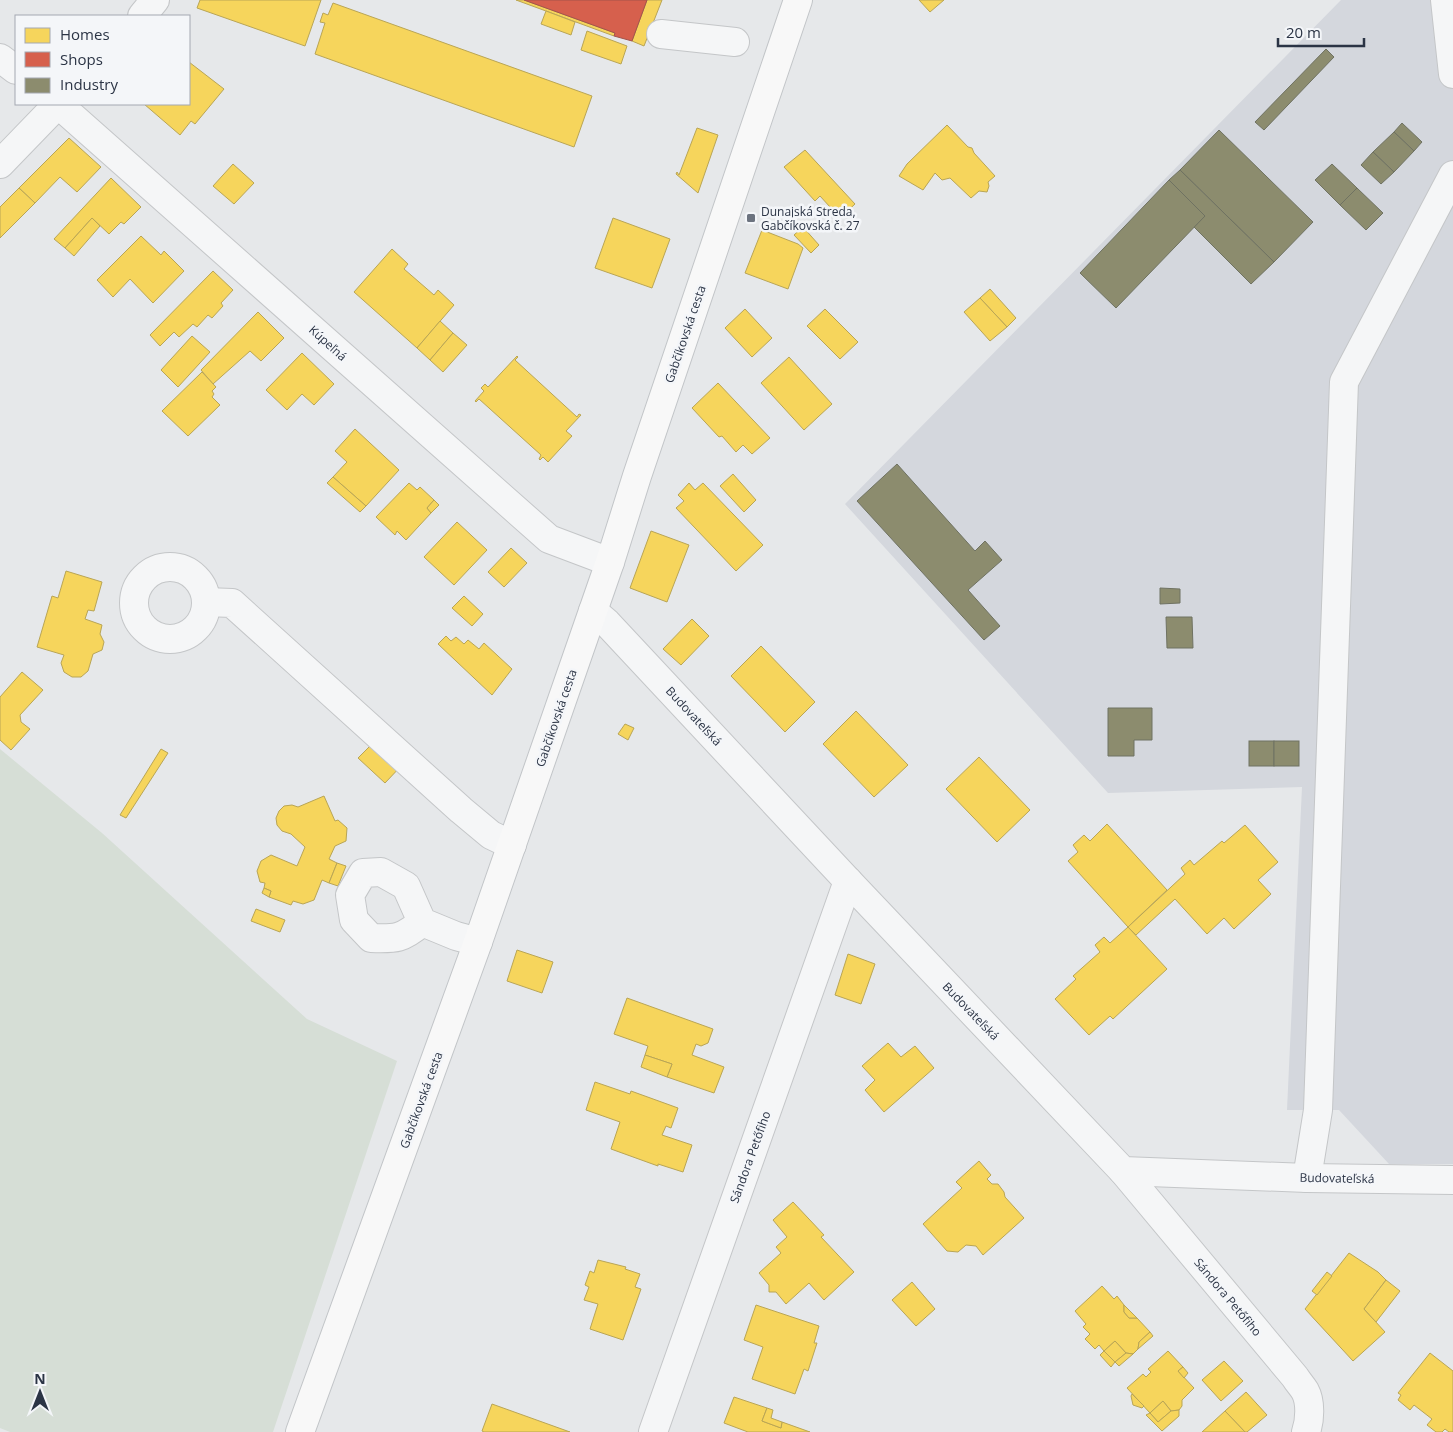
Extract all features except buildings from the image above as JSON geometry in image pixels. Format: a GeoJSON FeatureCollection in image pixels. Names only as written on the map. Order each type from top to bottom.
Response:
{"type":"FeatureCollection","features":[{"type":"Feature","properties":{"kind":"main road","name":"Gabčíkovská cesta"},"geometry":{"type":"LineString","coordinates":[[300,1432],[512,845],[610,562],[637,476],[798,0]]}},
{"type":"Feature","properties":{"kind":"street"},"geometry":{"type":"LineString","coordinates":[[143,15],[155,0]]}},
{"type":"Feature","properties":{"kind":"street"},"geometry":{"type":"LineString","coordinates":[[1445,0],[1453,74]]}},
{"type":"Feature","properties":{"kind":"street"},"geometry":{"type":"LineString","coordinates":[[661,34],[736,42]]}},
{"type":"Feature","properties":{"kind":"street"},"geometry":{"type":"LineString","coordinates":[[0,58],[15,69]]}},
{"type":"Feature","properties":{"kind":"street"},"geometry":{"type":"LineString","coordinates":[[0,164],[57,105]]}},
{"type":"Feature","properties":{"kind":"street","name":"Kúpeľná"},"geometry":{"type":"LineString","coordinates":[[59,105],[548,538],[610,562]]}},
{"type":"Feature","properties":{"kind":"street"},"geometry":{"type":"LineString","coordinates":[[1308,1178],[1318,1110],[1344,382],[1453,175]]}},
{"type":"Feature","properties":{"kind":"street"},"geometry":{"type":"LineString","coordinates":[[206,602],[232,603],[461,810],[491,835],[512,845]]}},
{"type":"Feature","properties":{"kind":"street","name":"Budovateľská"},"geometry":{"type":"LineString","coordinates":[[593,611],[614,630],[848,881],[1123,1171],[1308,1178],[1453,1180]]}},
{"type":"Feature","properties":{"kind":"street","name":"Sándora Petőfiho"},"geometry":{"type":"LineString","coordinates":[[653,1432],[848,881]]}},
{"type":"Feature","properties":{"kind":"street"},"geometry":{"type":"LineString","coordinates":[[422,922],[456,936],[478,942]]}},
{"type":"Feature","properties":{"kind":"street","name":"Sándora Petőfiho"},"geometry":{"type":"LineString","coordinates":[[1123,1171],[1306,1392],[1309,1406],[1306,1432]]}},
{"type":"Feature","properties":{"kind":"shaded area"},"geometry":{"type":"Polygon","coordinates":[[[1341,0],[1453,0],[1453,1164],[1389,1164],[1339,1110],[1287,1110],[1302,787],[1108,793],[845,504],[1341,0]]]}},
{"type":"Feature","properties":{"kind":"shaded area"},"geometry":{"type":"Polygon","coordinates":[[[0,749],[102,833],[307,1019],[397,1061],[273,1432],[10,1432],[0,1428],[0,749]]]}},
{"type":"Feature","properties":{"kind":"place","name":"Dunajská Streda, Gabčíkovská č. 27"},"geometry":{"type":"Point","coordinates":[751,218]}}]}
